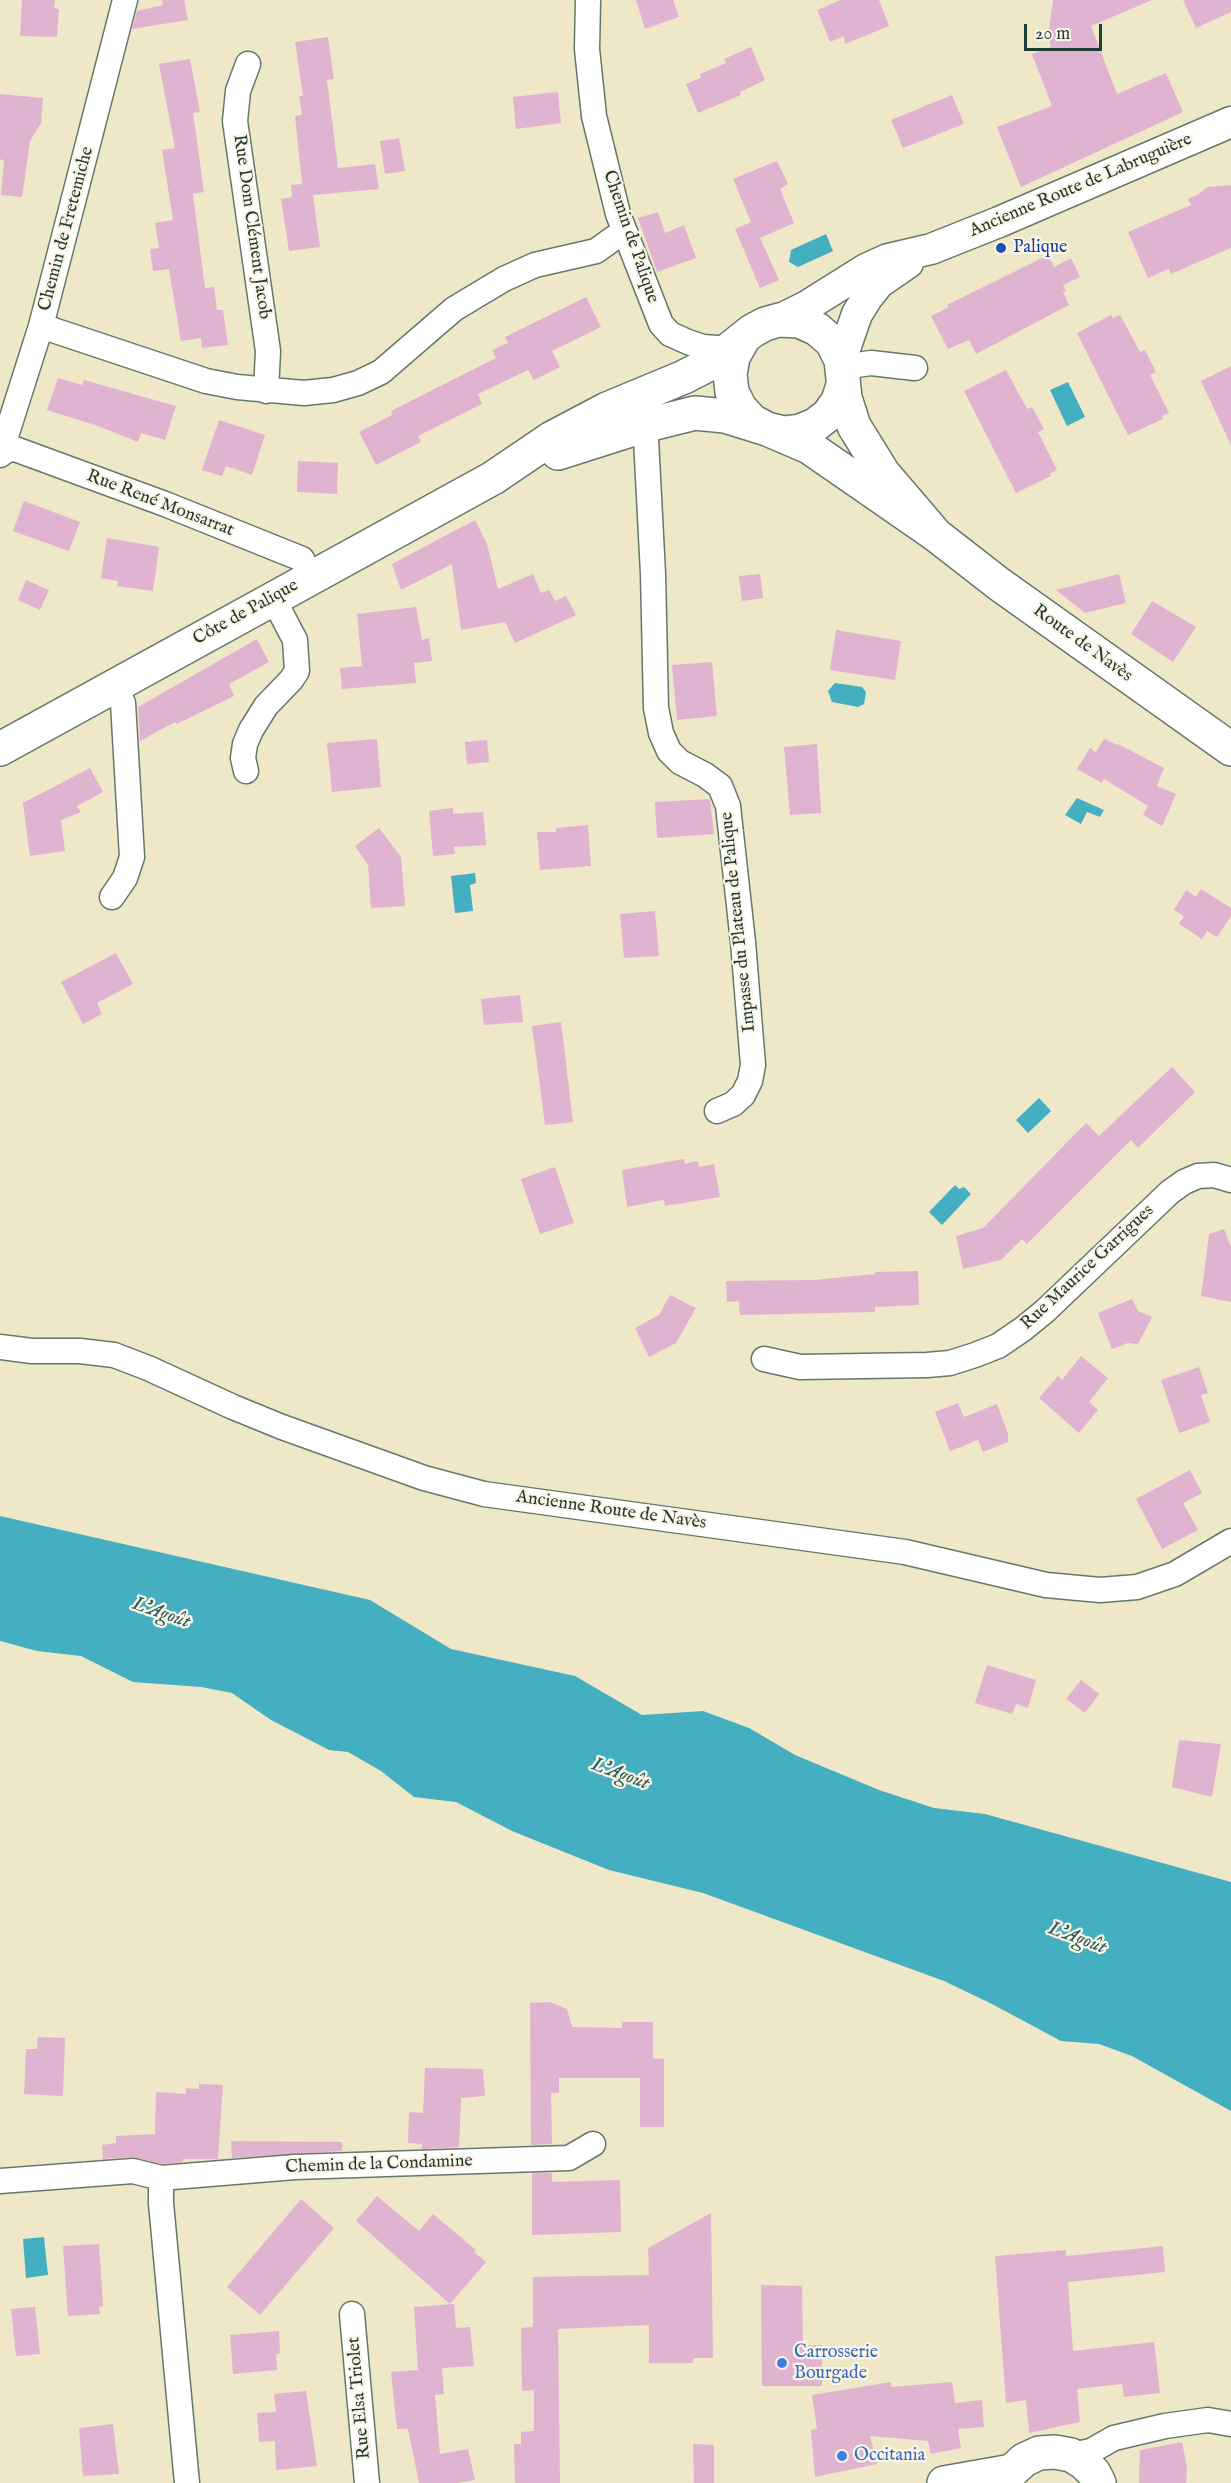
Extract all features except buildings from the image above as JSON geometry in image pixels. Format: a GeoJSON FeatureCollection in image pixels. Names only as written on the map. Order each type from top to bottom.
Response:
{"type":"FeatureCollection","features":[{"type":"Feature","properties":{"kind":"main road"},"geometry":{"type":"LineString","coordinates":[[493,478],[561,433],[625,400],[684,377],[737,345],[765,324],[779,320],[799,321],[817,329],[832,342],[842,371],[849,415],[861,439],[884,473],[936,535]]}},
{"type":"Feature","properties":{"kind":"main road"},"geometry":{"type":"LineString","coordinates":[[737,345],[730,374],[732,392],[740,408],[752,421],[809,447],[936,535]]}},
{"type":"Feature","properties":{"kind":"main road"},"geometry":{"type":"LineString","coordinates":[[493,478],[590,442],[695,413],[725,416],[784,433],[800,431],[815,425],[828,415],[838,402],[842,371]]}},
{"type":"Feature","properties":{"kind":"main road","name":"Côte de Palique"},"geometry":{"type":"LineString","coordinates":[[0,749],[273,598],[306,568],[493,478]]}},
{"type":"Feature","properties":{"kind":"main road","name":"Route de Navès"},"geometry":{"type":"LineString","coordinates":[[936,535],[1008,590],[1231,749]]}},
{"type":"Feature","properties":{"kind":"main road"},"geometry":{"type":"LineString","coordinates":[[944,2483],[986,2477],[1009,2477],[1024,2460],[1039,2453],[1055,2452],[1071,2455],[1084,2463],[1101,2483]]}},
{"type":"Feature","properties":{"kind":"street","name":"Chemin de Fretemiche"},"geometry":{"type":"LineString","coordinates":[[0,455],[41,326],[125,0]]}},
{"type":"Feature","properties":{"kind":"street","name":"Chemin de Palique"},"geometry":{"type":"LineString","coordinates":[[588,0],[587,49],[594,116],[618,214],[665,330],[703,347],[737,345]]}},
{"type":"Feature","properties":{"kind":"street","name":"Rue Dom Clément Jacob"},"geometry":{"type":"LineString","coordinates":[[248,64],[238,91],[236,121],[268,351],[266,391]]}},
{"type":"Feature","properties":{"kind":"street","name":"Ancienne Route de Labruguière"},"geometry":{"type":"LineString","coordinates":[[931,249],[1231,122]]}},
{"type":"Feature","properties":{"kind":"street"},"geometry":{"type":"LineString","coordinates":[[41,326],[207,381],[266,391],[304,393],[333,390],[358,383],[381,372],[454,309],[504,279],[535,265],[596,251],[614,238],[626,234]]}},
{"type":"Feature","properties":{"kind":"street"},"geometry":{"type":"LineString","coordinates":[[779,320],[807,306],[866,268],[888,259],[931,249]]}},
{"type":"Feature","properties":{"kind":"street"},"geometry":{"type":"LineString","coordinates":[[915,368],[874,363],[842,371],[856,314],[867,298],[879,283],[931,249]]}},
{"type":"Feature","properties":{"kind":"street","name":"Impasse du Plateau de Palique"},"geometry":{"type":"LineString","coordinates":[[643,426],[646,439],[653,574],[656,708],[661,733],[669,751],[680,762],[720,786],[728,806],[732,840],[753,1065],[750,1081],[743,1095],[733,1104],[717,1111]]}},
{"type":"Feature","properties":{"kind":"street","name":"Rue René Monsarrat"},"geometry":{"type":"LineString","coordinates":[[0,455],[7,450],[15,449],[165,504],[306,568]]}},
{"type":"Feature","properties":{"kind":"street"},"geometry":{"type":"LineString","coordinates":[[246,771],[243,758],[245,744],[251,730],[266,706],[297,671],[295,640],[273,598]]}},
{"type":"Feature","properties":{"kind":"street"},"geometry":{"type":"LineString","coordinates":[[112,897],[125,878],[132,857],[123,703],[114,687]]}},
{"type":"Feature","properties":{"kind":"street","name":"Rue Maurice Garrigues"},"geometry":{"type":"LineString","coordinates":[[764,1359],[800,1366],[927,1365],[950,1363],[975,1355],[998,1346],[1045,1311],[1177,1187],[1198,1176],[1214,1175],[1231,1180]]}},
{"type":"Feature","properties":{"kind":"street","name":"Ancienne Route de Navès"},"geometry":{"type":"LineString","coordinates":[[0,1347],[114,1355],[282,1427],[424,1478],[484,1494],[905,1552],[1046,1585],[1100,1590],[1137,1587],[1175,1574],[1231,1541]]}},
{"type":"Feature","properties":{"kind":"street","name":"Chemin de la Condamine"},"geometry":{"type":"LineString","coordinates":[[0,2181],[134,2171],[161,2178],[295,2167],[569,2158],[593,2144]]}},
{"type":"Feature","properties":{"kind":"street"},"geometry":{"type":"LineString","coordinates":[[161,2178],[160,2203],[187,2483]]}},
{"type":"Feature","properties":{"kind":"street","name":"Rue Elsa Triolet"},"geometry":{"type":"LineString","coordinates":[[352,2314],[367,2483]]}},
{"type":"Feature","properties":{"kind":"street"},"geometry":{"type":"LineString","coordinates":[[1071,2455],[1091,2451],[1114,2438],[1190,2421],[1208,2420],[1231,2424]]}},
{"type":"Feature","properties":{"kind":"street"},"geometry":{"type":"LineString","coordinates":[[1101,2483],[1107,2466],[1121,2447],[1141,2432]]}},
{"type":"Feature","properties":{"kind":"water"},"geometry":{"type":"Polygon","coordinates":[[[826,234],[833,251],[798,267],[789,262],[791,250],[826,234]]]}},
{"type":"Feature","properties":{"kind":"water"},"geometry":{"type":"Polygon","coordinates":[[[1068,382],[1085,417],[1067,426],[1050,390],[1068,382]]]}},
{"type":"Feature","properties":{"kind":"water"},"geometry":{"type":"Polygon","coordinates":[[[835,683],[862,687],[866,692],[864,704],[858,707],[832,702],[828,691],[835,683]]]}},
{"type":"Feature","properties":{"kind":"water"},"geometry":{"type":"Polygon","coordinates":[[[1077,798],[1104,810],[1100,817],[1087,812],[1081,824],[1065,815],[1077,798]]]}},
{"type":"Feature","properties":{"kind":"water"},"geometry":{"type":"Polygon","coordinates":[[[475,873],[476,883],[470,885],[473,911],[455,913],[451,876],[475,873]]]}},
{"type":"Feature","properties":{"kind":"water"},"geometry":{"type":"Polygon","coordinates":[[[1039,1098],[1051,1111],[1028,1133],[1016,1120],[1039,1098]]]}},
{"type":"Feature","properties":{"kind":"water"},"geometry":{"type":"Polygon","coordinates":[[[955,1185],[959,1189],[964,1187],[971,1194],[942,1225],[929,1212],[955,1185]]]}},
{"type":"Feature","properties":{"kind":"water","name":"L'Agoût"},"geometry":{"type":"Polygon","coordinates":[[[0,1516],[370,1600],[451,1649],[575,1676],[642,1715],[703,1711],[749,1728],[795,1755],[879,1790],[934,1808],[985,1814],[1231,1882],[1231,2111],[1132,2056],[1099,2044],[1061,2041],[944,1981],[703,1893],[609,1870],[512,1831],[456,1802],[414,1797],[381,1771],[348,1752],[329,1750],[271,1720],[232,1693],[201,1687],[133,1682],[81,1656],[37,1651],[0,1641],[0,1516]]]}},
{"type":"Feature","properties":{"kind":"water"},"geometry":{"type":"Polygon","coordinates":[[[44,2237],[48,2275],[26,2278],[23,2239],[44,2237]]]}},
{"type":"Feature","properties":{"kind":"place","name":"Palique"},"geometry":{"type":"Point","coordinates":[1001,248]}},
{"type":"Feature","properties":{"kind":"place","name":"Carrosserie Bourgade"},"geometry":{"type":"Point","coordinates":[782,2363]}},
{"type":"Feature","properties":{"kind":"place","name":"Occitania"},"geometry":{"type":"Point","coordinates":[842,2456]}}]}
